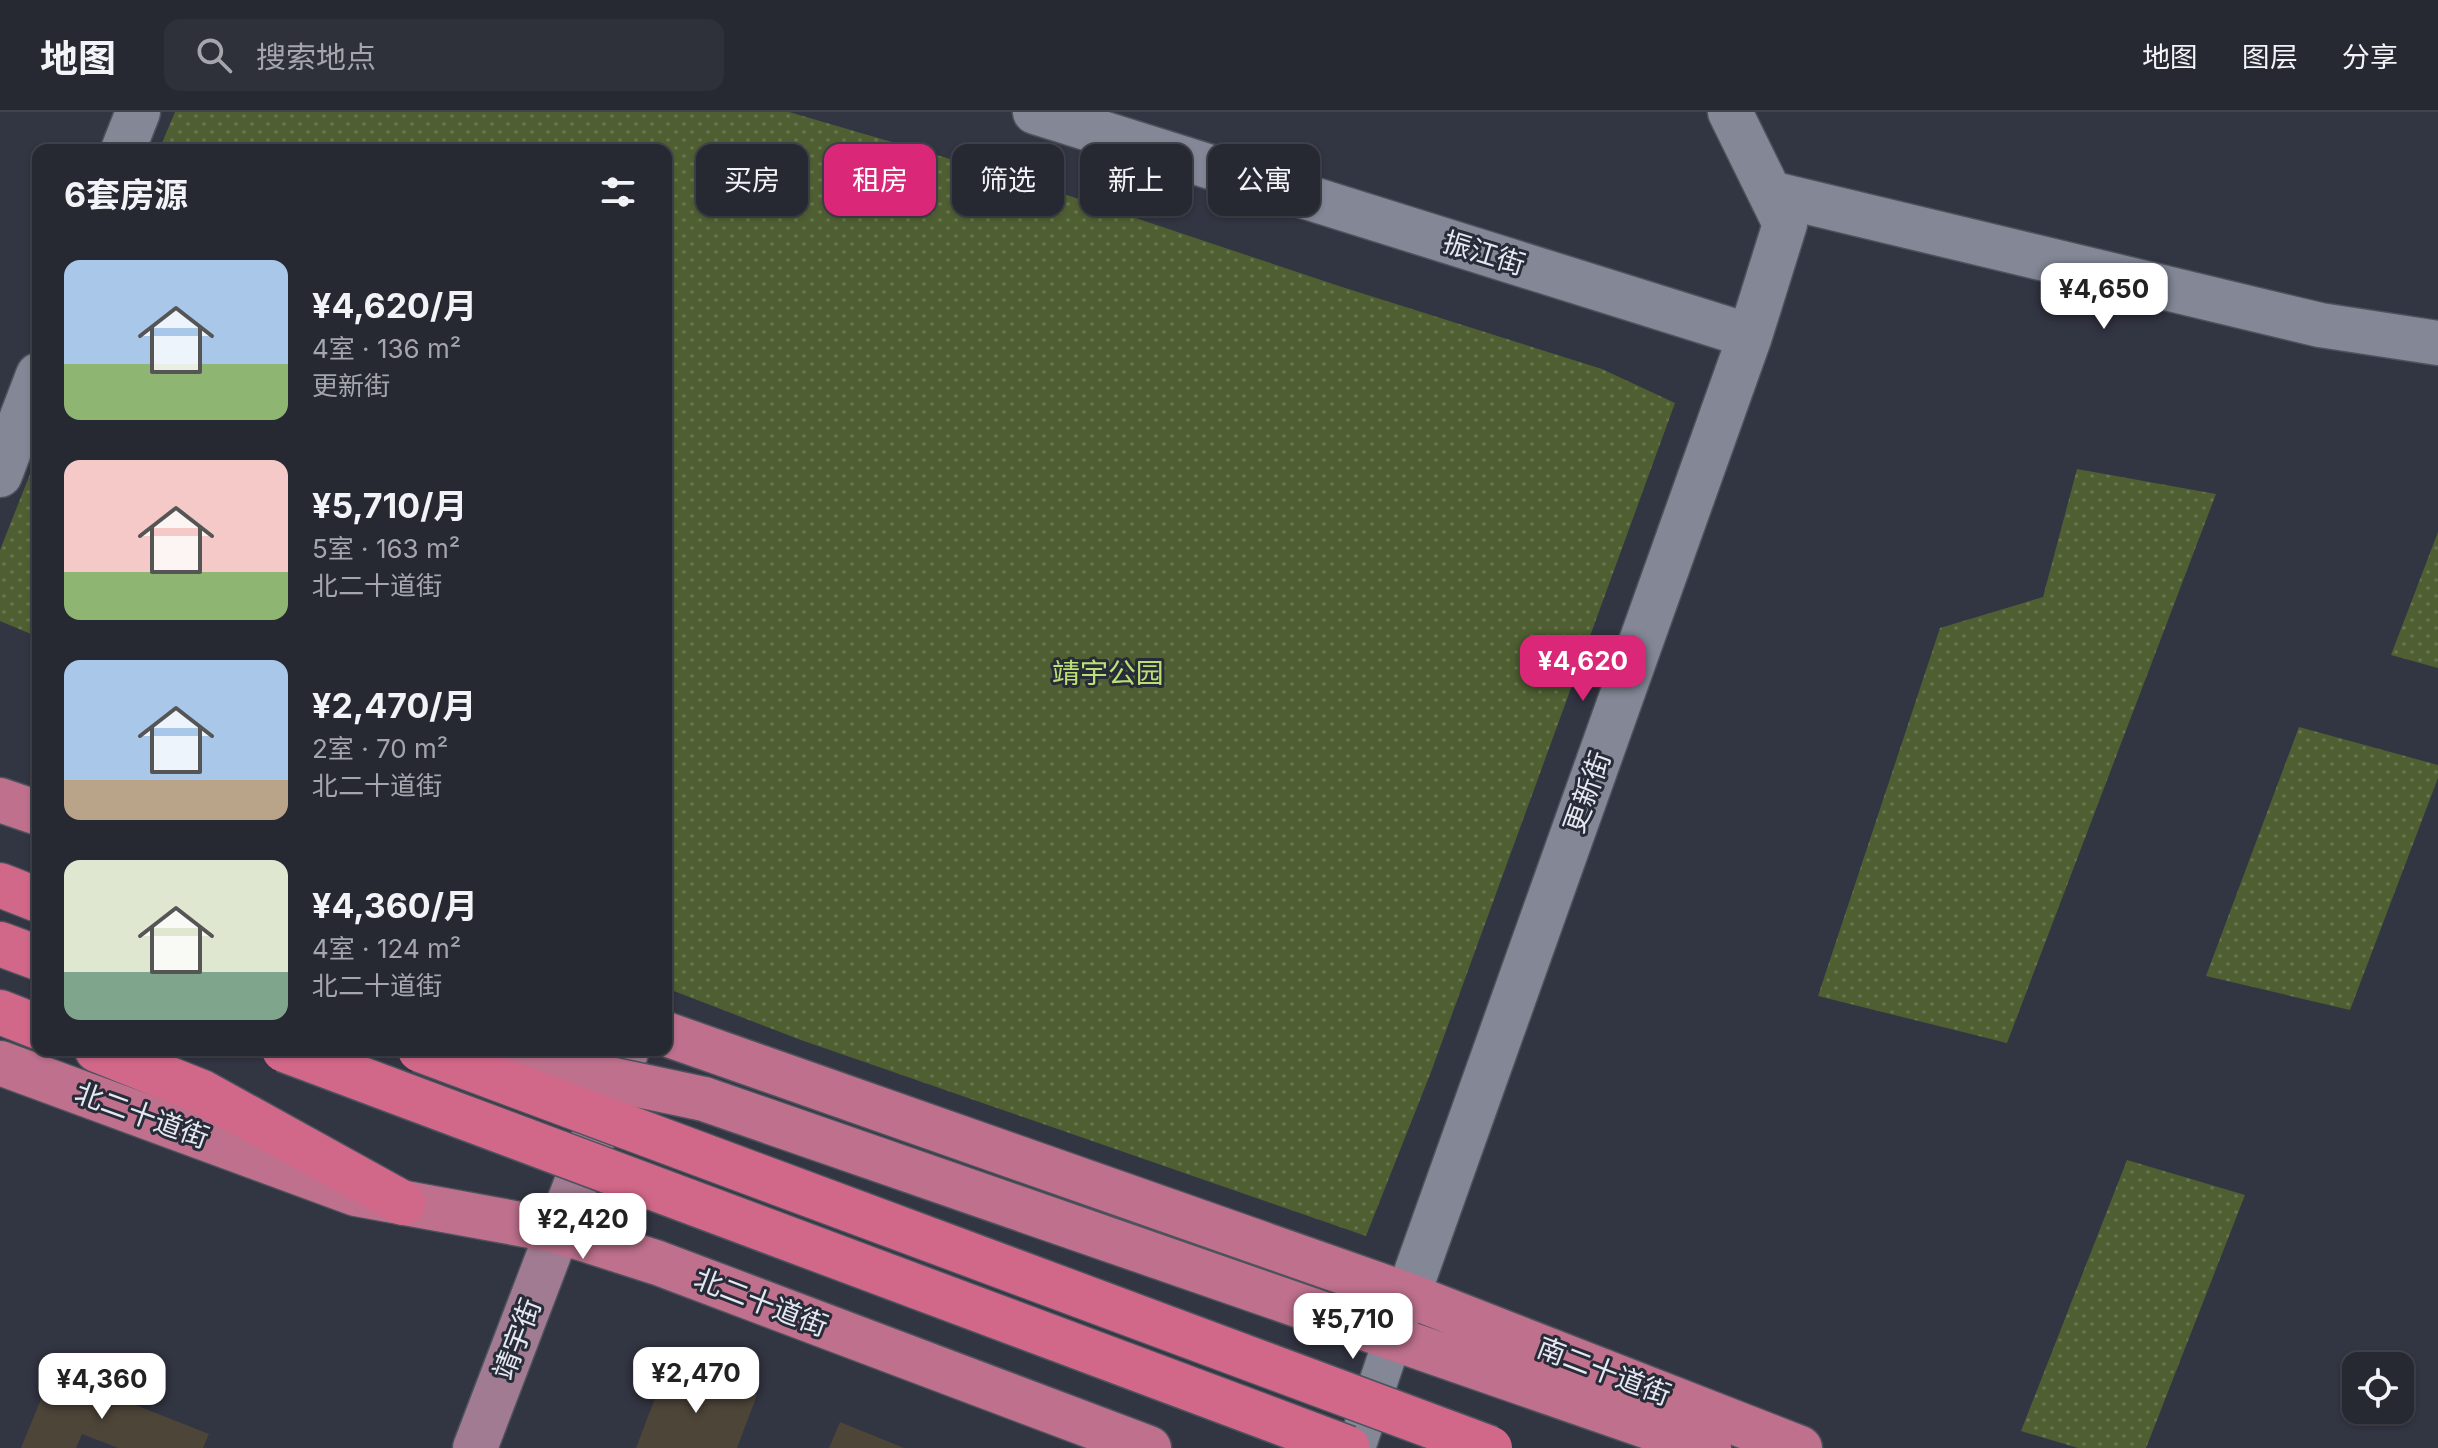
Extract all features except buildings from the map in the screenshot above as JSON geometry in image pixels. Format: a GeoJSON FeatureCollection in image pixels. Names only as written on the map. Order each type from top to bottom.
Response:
{"type":"FeatureCollection","features":[{"type":"Feature","properties":{"kind":"highway"},"geometry":{"type":"LineString","coordinates":[[0,885],[32,898]]}},
{"type":"Feature","properties":{"kind":"highway"},"geometry":{"type":"LineString","coordinates":[[0,944],[32,956]]}},
{"type":"Feature","properties":{"kind":"highway"},"geometry":{"type":"LineString","coordinates":[[0,1012],[32,1025]]}},
{"type":"Feature","properties":{"kind":"highway"},"geometry":{"type":"LineString","coordinates":[[112,1056],[202,1092],[403,1203]]}},
{"type":"Feature","properties":{"kind":"highway"},"geometry":{"type":"LineString","coordinates":[[300,1056],[1348,1448]]}},
{"type":"Feature","properties":{"kind":"highway"},"geometry":{"type":"LineString","coordinates":[[436,1056],[1490,1448]]}},
{"type":"Feature","properties":{"kind":"main road"},"geometry":{"type":"LineString","coordinates":[[0,800],[32,811]]}},
{"type":"Feature","properties":{"kind":"main road"},"geometry":{"type":"LineString","coordinates":[[672,1036],[1408,1295]]}},
{"type":"Feature","properties":{"kind":"main road"},"geometry":{"type":"LineString","coordinates":[[500,1056],[704,1099],[1709,1448]]}},
{"type":"Feature","properties":{"kind":"main road","name":"靖宇街"},"geometry":{"type":"LineString","coordinates":[[475,1448],[625,1056]]}},
{"type":"Feature","properties":{"kind":"main road","name":"北二十道街"},"geometry":{"type":"LineString","coordinates":[[0,1063],[356,1194],[558,1231],[658,1263],[1149,1448]]}},
{"type":"Feature","properties":{"kind":"main road","name":"南二十道街"},"geometry":{"type":"LineString","coordinates":[[1408,1295],[1800,1448]]}},
{"type":"Feature","properties":{"kind":"street"},"geometry":{"type":"LineString","coordinates":[[125,144],[138,112]]}},
{"type":"Feature","properties":{"kind":"street","name":"振江街"},"geometry":{"type":"LineString","coordinates":[[1035,112],[1750,336]]}},
{"type":"Feature","properties":{"kind":"street"},"geometry":{"type":"LineString","coordinates":[[1730,112],[1778,208],[2438,371]]}},
{"type":"Feature","properties":{"kind":"street"},"geometry":{"type":"LineString","coordinates":[[1778,208],[2320,325],[2438,343]]}},
{"type":"Feature","properties":{"kind":"street","name":"更新街"},"geometry":{"type":"LineString","coordinates":[[1408,1295],[1750,336],[1778,208]]}},
{"type":"Feature","properties":{"kind":"street"},"geometry":{"type":"LineString","coordinates":[[0,475],[32,391]]}},
{"type":"Feature","properties":{"kind":"street"},"geometry":{"type":"LineString","coordinates":[[1356,1448],[1408,1295]]}},
{"type":"Feature","properties":{"kind":"green space","name":"靖宇公园"},"geometry":{"type":"Polygon","coordinates":[[[175,112],[789,112],[899,144],[824,144],[824,216],[936,216],[936,155],[952,160],[952,216],[1064,216],[1064,194],[1080,199],[1080,216],[1130,216],[1602,369],[1675,403],[1431,1072],[1366,1236],[801,1040],[672,990],[672,144],[162,144],[175,112]]]}},
{"type":"Feature","properties":{"kind":"green space"},"geometry":{"type":"Polygon","coordinates":[[[32,469],[32,634],[0,621],[0,550],[32,469]]]}},
{"type":"Feature","properties":{"kind":"green space"},"geometry":{"type":"Polygon","coordinates":[[[2077,469],[2216,494],[2007,1043],[1818,996],[1940,628],[2043,597],[2077,469]]]}},
{"type":"Feature","properties":{"kind":"green space"},"geometry":{"type":"Polygon","coordinates":[[[2438,532],[2438,668],[2391,655],[2438,532]]]}},
{"type":"Feature","properties":{"kind":"green space"},"geometry":{"type":"Polygon","coordinates":[[[2299,727],[2438,765],[2438,778],[2350,1010],[2206,976],[2299,727]]]}},
{"type":"Feature","properties":{"kind":"green space"},"geometry":{"type":"Polygon","coordinates":[[[2127,1160],[2245,1195],[2146,1448],[2078,1448],[2021,1431],[2127,1160]]]}}]}
